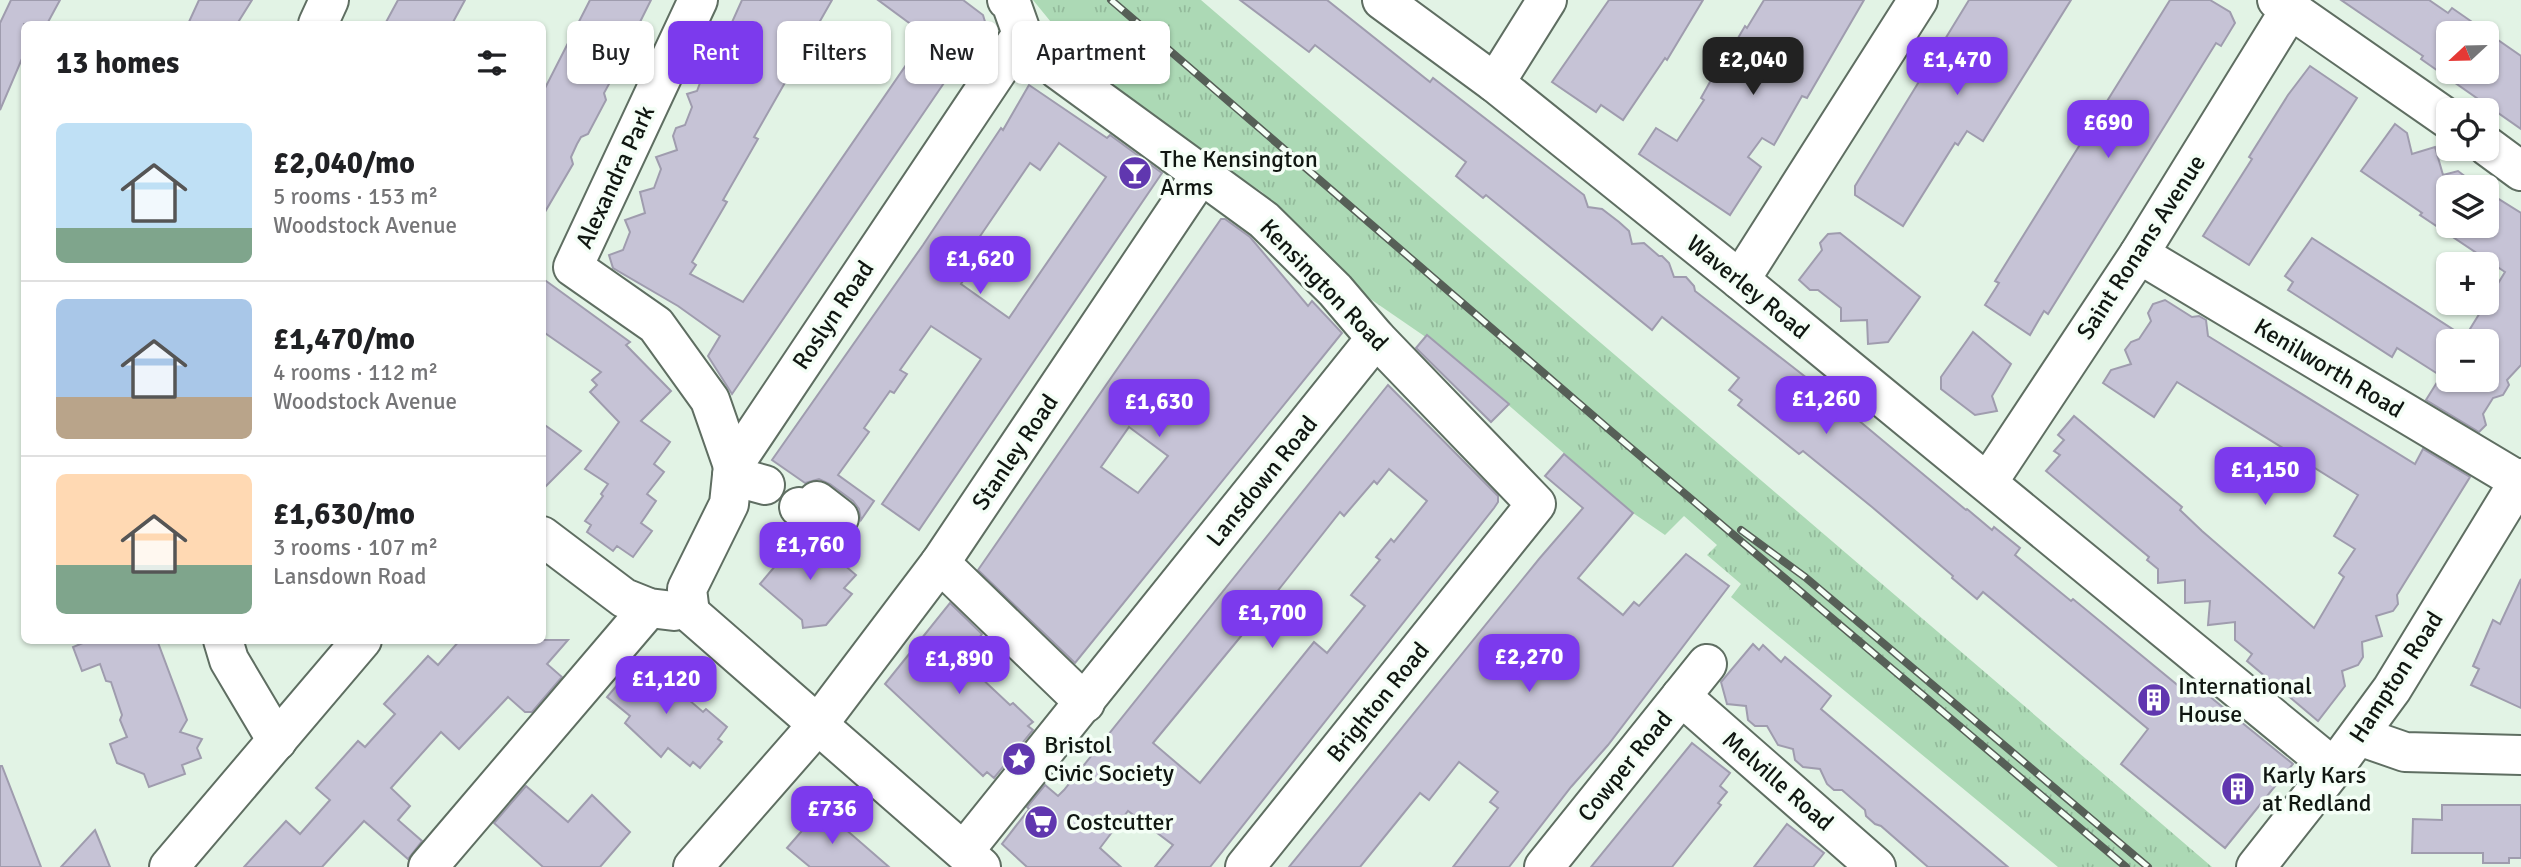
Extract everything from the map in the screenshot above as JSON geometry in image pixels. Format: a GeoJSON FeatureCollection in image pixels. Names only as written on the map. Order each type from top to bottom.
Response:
{"type":"FeatureCollection","features":[{"type":"Feature","properties":{"kind":"street"},"geometry":{"type":"LineString","coordinates":[[319,21],[329,0]]}},
{"type":"Feature","properties":{"kind":"street","name":"Alexandra Park"},"geometry":{"type":"LineString","coordinates":[[698,0],[573,267],[656,325],[710,400],[743,475]]}},
{"type":"Feature","properties":{"kind":"street","name":"Waverley Road"},"geometry":{"type":"LineString","coordinates":[[1382,0],[1495,83],[1740,280],[2334,768]]}},
{"type":"Feature","properties":{"kind":"street"},"geometry":{"type":"LineString","coordinates":[[1495,83],[1547,0]]}},
{"type":"Feature","properties":{"kind":"street"},"geometry":{"type":"LineString","coordinates":[[1740,280],[1918,0]]}},
{"type":"Feature","properties":{"kind":"street"},"geometry":{"type":"LineString","coordinates":[[2284,4],[2436,111]]}},
{"type":"Feature","properties":{"kind":"street","name":"Saint Ronans Avenue"},"geometry":{"type":"LineString","coordinates":[[1988,482],[2139,254],[2284,4]]}},
{"type":"Feature","properties":{"kind":"street","name":"Roslyn Road"},"geometry":{"type":"LineString","coordinates":[[690,613],[687,589],[743,475],[1014,17]]}},
{"type":"Feature","properties":{"kind":"street","name":"Kensington Road"},"geometry":{"type":"LineString","coordinates":[[1014,17],[1058,69],[1264,220],[1335,290],[1376,338],[1536,504]]}},
{"type":"Feature","properties":{"kind":"street"},"geometry":{"type":"LineString","coordinates":[[2499,155],[2521,171]]}},
{"type":"Feature","properties":{"kind":"street","name":"Stanley Road"},"geometry":{"type":"LineString","coordinates":[[693,867],[819,723],[940,563],[1201,174]]}},
{"type":"Feature","properties":{"kind":"street","name":"Kenilworth Road"},"geometry":{"type":"LineString","coordinates":[[2139,254],[2520,480]]}},
{"type":"Feature","properties":{"kind":"street","name":"Lansdown Road"},"geometry":{"type":"LineString","coordinates":[[972,859],[1085,703],[1376,338]]}},
{"type":"Feature","properties":{"kind":"street","name":"Hampton Road"},"geometry":{"type":"LineString","coordinates":[[2256,867],[2392,689],[2520,480]]}},
{"type":"Feature","properties":{"kind":"street"},"geometry":{"type":"LineString","coordinates":[[799,507],[808,514],[817,501],[839,518]]}},
{"type":"Feature","properties":{"kind":"street","name":"Brighton Road"},"geometry":{"type":"LineString","coordinates":[[1245,867],[1536,504]]}},
{"type":"Feature","properties":{"kind":"street"},"geometry":{"type":"LineString","coordinates":[[546,539],[624,598],[649,608],[690,613],[972,859]]}},
{"type":"Feature","properties":{"kind":"street"},"geometry":{"type":"LineString","coordinates":[[940,563],[1085,703]]}},
{"type":"Feature","properties":{"kind":"street"},"geometry":{"type":"LineString","coordinates":[[428,867],[649,608]]}},
{"type":"Feature","properties":{"kind":"street"},"geometry":{"type":"LineString","coordinates":[[224,644],[229,660],[277,741]]}},
{"type":"Feature","properties":{"kind":"street"},"geometry":{"type":"LineString","coordinates":[[169,867],[359,644]]}},
{"type":"Feature","properties":{"kind":"street","name":"Cowper Road"},"geometry":{"type":"LineString","coordinates":[[1544,867],[1707,664]]}},
{"type":"Feature","properties":{"kind":"street","name":"Melville Road"},"geometry":{"type":"LineString","coordinates":[[1681,696],[1868,865]]}},
{"type":"Feature","properties":{"kind":"street"},"geometry":{"type":"LineString","coordinates":[[2358,736],[2405,752],[2521,755]]}},
{"type":"Feature","properties":{"kind":"green space"},"geometry":{"type":"Polygon","coordinates":[[[1033,0],[1201,0],[2212,867],[2058,867],[1731,597],[1741,584],[1707,555],[1717,545],[1684,516],[1665,535],[1633,513],[1446,351],[1350,285],[1262,192],[1188,143],[1107,84],[1170,84],[1170,21],[1050,21],[1033,0]]]}},
{"type":"Feature","properties":{"kind":"building"},"geometry":{"type":"Polygon","coordinates":[[[11,0],[60,0],[49,21],[21,21],[21,61],[0,110],[0,23],[11,0]]]}},
{"type":"Feature","properties":{"kind":"building"},"geometry":{"type":"Polygon","coordinates":[[[199,0],[252,0],[239,21],[189,21],[199,0]]]}},
{"type":"Feature","properties":{"kind":"building"},"geometry":{"type":"Polygon","coordinates":[[[398,0],[465,0],[454,21],[387,21],[398,0]]]}},
{"type":"Feature","properties":{"kind":"building"},"geometry":{"type":"Polygon","coordinates":[[[590,0],[651,0],[640,21],[579,21],[590,0]]]}},
{"type":"Feature","properties":{"kind":"building"},"geometry":{"type":"Polygon","coordinates":[[[742,0],[832,0],[820,21],[777,21],[777,84],[784,84],[754,137],[758,139],[723,200],[727,202],[692,262],[696,265],[690,274],[743,302],[905,66],[905,84],[943,84],[732,394],[708,356],[720,336],[678,306],[613,268],[609,255],[623,250],[630,232],[625,220],[645,213],[640,192],[654,188],[661,169],[656,157],[677,150],[673,136],[676,128],[685,125],[692,107],[687,94],[697,91],[700,84],[763,84],[763,21],[733,21],[742,0]]]}},
{"type":"Feature","properties":{"kind":"building"},"geometry":{"type":"Polygon","coordinates":[[[878,0],[963,0],[983,15],[985,21],[906,21],[878,0]]]}},
{"type":"Feature","properties":{"kind":"building"},"geometry":{"type":"Polygon","coordinates":[[[1240,0],[1327,0],[1430,82],[1433,78],[1584,195],[1588,207],[1602,209],[1619,222],[1629,231],[1632,244],[1644,243],[1662,256],[1669,263],[1674,277],[1686,277],[1695,291],[1821,389],[1966,510],[1992,530],[1994,527],[2020,548],[2015,555],[2186,692],[2193,683],[2293,764],[2225,848],[2121,764],[2148,729],[1983,592],[1977,599],[1872,507],[1803,451],[1799,454],[1738,405],[1742,400],[1729,390],[1739,378],[1662,317],[1652,330],[1486,195],[1483,198],[1456,176],[1466,162],[1315,45],[1309,52],[1240,0]]]}},
{"type":"Feature","properties":{"kind":"building"},"geometry":{"type":"Polygon","coordinates":[[[1609,0],[1703,0],[1667,60],[1665,58],[1623,120],[1601,105],[1596,112],[1552,82],[1609,0]]]}},
{"type":"Feature","properties":{"kind":"building"},"geometry":{"type":"Polygon","coordinates":[[[1764,0],[1864,0],[1807,98],[1802,96],[1774,145],[1762,138],[1748,157],[1761,167],[1730,215],[1639,154],[1656,128],[1677,141],[1704,100],[1701,98],[1715,73],[1717,74],[1764,0]]]}},
{"type":"Feature","properties":{"kind":"building"},"geometry":{"type":"Polygon","coordinates":[[[1969,0],[2071,0],[1983,141],[1967,131],[1958,145],[1955,143],[1903,226],[1855,195],[1855,186],[1969,0]]]}},
{"type":"Feature","properties":{"kind":"building"},"geometry":{"type":"Polygon","coordinates":[[[2170,0],[2210,0],[2230,12],[2235,23],[2221,46],[2216,43],[2048,314],[2044,311],[2030,335],[1985,305],[1999,283],[1995,281],[2170,0]]]}},
{"type":"Feature","properties":{"kind":"building"},"geometry":{"type":"Polygon","coordinates":[[[2341,0],[2429,0],[2448,13],[2452,8],[2471,21],[2436,21],[2436,70],[2421,59],[2423,56],[2341,0]]]}},
{"type":"Feature","properties":{"kind":"building"},"geometry":{"type":"Polygon","coordinates":[[[2499,41],[2521,56],[2521,129],[2499,114],[2499,98],[2477,98],[2457,84],[2499,84],[2499,41]]]}},
{"type":"Feature","properties":{"kind":"building"},"geometry":{"type":"Polygon","coordinates":[[[567,45],[567,84],[609,84],[604,93],[606,100],[588,134],[581,137],[577,144],[571,157],[573,164],[546,210],[546,86],[567,45]]]}},
{"type":"Feature","properties":{"kind":"building"},"geometry":{"type":"Polygon","coordinates":[[[2310,66],[2357,98],[2249,265],[2203,236],[2252,159],[2249,157],[2288,95],[2310,66]]]}},
{"type":"Feature","properties":{"kind":"building"},"geometry":{"type":"Polygon","coordinates":[[[1029,85],[1107,138],[1110,135],[1162,173],[919,530],[882,504],[981,359],[931,326],[900,370],[907,374],[894,393],[890,391],[864,428],[869,432],[838,475],[874,501],[861,520],[859,509],[853,501],[830,484],[819,479],[805,483],[772,460],[923,245],[1001,128],[1003,130],[1029,85]],[[1059,143],[1040,170],[1030,163],[972,248],[980,255],[961,284],[1009,318],[1106,177],[1059,143]]]}},
{"type":"Feature","properties":{"kind":"building"},"geometry":{"type":"Polygon","coordinates":[[[2395,124],[2407,133],[2412,154],[2435,147],[2436,161],[2439,161],[2443,175],[2436,175],[2436,226],[2420,215],[2422,213],[2361,171],[2395,124]]]}},
{"type":"Feature","properties":{"kind":"building"},"geometry":{"type":"Polygon","coordinates":[[[2458,171],[2463,175],[2443,175],[2458,171]]]}},
{"type":"Feature","properties":{"kind":"building"},"geometry":{"type":"Polygon","coordinates":[[[2499,199],[2521,213],[2521,365],[2507,380],[2509,385],[2503,395],[2493,398],[2483,414],[2486,425],[2479,432],[2426,400],[2436,384],[2436,392],[2499,392],[2499,329],[2470,329],[2479,315],[2499,315],[2499,282],[2505,272],[2499,268],[2499,252],[2475,252],[2454,238],[2499,238],[2499,199]]]}},
{"type":"Feature","properties":{"kind":"building"},"geometry":{"type":"Polygon","coordinates":[[[1221,219],[1225,219],[1250,237],[1308,306],[1312,301],[1342,333],[1075,663],[978,570],[1221,219]],[[1129,427],[1101,467],[1138,493],[1168,456],[1129,427]]]}},
{"type":"Feature","properties":{"kind":"building"},"geometry":{"type":"Polygon","coordinates":[[[1840,233],[1920,297],[1888,342],[1868,344],[1867,320],[1841,321],[1841,308],[1818,290],[1810,290],[1799,280],[1822,250],[1820,243],[1828,234],[1840,233]]]}},
{"type":"Feature","properties":{"kind":"building"},"geometry":{"type":"Polygon","coordinates":[[[2312,238],[2453,329],[2436,329],[2436,373],[2397,348],[2392,357],[2288,290],[2293,282],[2285,276],[2312,238]]]}},
{"type":"Feature","properties":{"kind":"building"},"geometry":{"type":"Polygon","coordinates":[[[546,281],[630,342],[626,345],[671,391],[641,421],[670,442],[654,464],[664,472],[647,494],[656,501],[641,523],[652,531],[633,557],[617,546],[613,551],[587,532],[591,525],[585,521],[608,484],[585,469],[619,422],[590,392],[597,385],[592,380],[601,372],[546,334],[546,281]]]}},
{"type":"Feature","properties":{"kind":"building"},"geometry":{"type":"Polygon","coordinates":[[[2165,300],[2192,317],[2199,316],[2206,320],[2208,336],[2415,464],[2423,449],[2470,477],[2397,595],[2398,604],[2393,611],[2376,616],[2382,636],[2362,642],[2363,657],[2358,665],[2342,671],[2345,686],[2318,721],[2247,661],[2252,654],[2235,640],[2235,622],[2208,625],[2210,601],[2185,603],[2185,580],[2158,583],[2158,569],[2147,560],[2149,557],[2046,471],[2060,455],[2054,451],[2064,440],[2058,435],[2074,416],[2182,507],[2180,510],[2202,531],[2314,628],[2344,577],[2339,573],[2355,549],[2334,536],[2358,495],[2177,382],[2154,417],[2103,383],[2111,370],[2131,364],[2125,350],[2131,342],[2139,339],[2151,321],[2148,313],[2153,304],[2165,300]]]}},
{"type":"Feature","properties":{"kind":"building"},"geometry":{"type":"Polygon","coordinates":[[[1973,332],[2011,364],[1992,396],[1997,411],[1975,415],[1941,389],[1941,377],[1973,332]]]}},
{"type":"Feature","properties":{"kind":"building"},"geometry":{"type":"Polygon","coordinates":[[[1427,335],[1509,404],[1491,422],[1416,348],[1427,335]]]}},
{"type":"Feature","properties":{"kind":"building"},"geometry":{"type":"Polygon","coordinates":[[[1388,385],[1498,496],[1494,508],[1210,867],[1155,867],[1173,845],[1128,811],[1100,848],[1121,867],[1027,867],[1002,844],[1045,785],[1058,796],[1388,385]],[[1389,469],[1377,484],[1374,481],[1344,516],[1340,512],[1276,593],[1282,598],[1262,623],[1256,618],[1153,743],[1200,783],[1314,642],[1327,653],[1365,606],[1351,595],[1380,560],[1376,557],[1391,539],[1394,542],[1427,501],[1389,469]]]}},
{"type":"Feature","properties":{"kind":"building"},"geometry":{"type":"Polygon","coordinates":[[[546,426],[581,451],[546,486],[546,426]]]}},
{"type":"Feature","properties":{"kind":"building"},"geometry":{"type":"Polygon","coordinates":[[[1564,454],[1633,513],[1578,578],[1623,615],[1634,602],[1639,606],[1686,554],[1729,586],[1608,745],[1571,787],[1509,867],[1453,867],[1498,808],[1490,802],[1498,792],[1459,762],[1429,800],[1420,793],[1360,867],[1289,867],[1583,508],[1545,476],[1564,454]]]}},
{"type":"Feature","properties":{"kind":"building"},"geometry":{"type":"Polygon","coordinates":[[[802,534],[809,535],[856,575],[844,588],[852,594],[826,625],[803,628],[802,620],[760,584],[802,534]]]}},
{"type":"Feature","properties":{"kind":"building"},"geometry":{"type":"Polygon","coordinates":[[[2521,579],[2521,708],[2471,685],[2479,669],[2473,666],[2493,620],[2500,624],[2521,579]]]}},
{"type":"Feature","properties":{"kind":"building"},"geometry":{"type":"Polygon","coordinates":[[[950,603],[982,634],[962,660],[1010,705],[1013,703],[1033,722],[1028,726],[1033,730],[994,778],[987,772],[983,776],[885,684],[950,603]]]}},
{"type":"Feature","properties":{"kind":"building"},"geometry":{"type":"Polygon","coordinates":[[[546,640],[568,640],[547,664],[562,677],[532,712],[525,712],[508,697],[459,749],[441,732],[391,788],[410,806],[398,820],[422,841],[408,859],[364,821],[322,867],[244,867],[286,821],[300,834],[330,800],[316,788],[358,741],[365,747],[395,714],[384,704],[428,656],[438,665],[456,644],[546,644],[546,640]]]}},
{"type":"Feature","properties":{"kind":"building"},"geometry":{"type":"Polygon","coordinates":[[[80,644],[158,644],[187,720],[180,732],[202,739],[197,748],[201,758],[182,765],[185,774],[149,787],[144,774],[117,763],[110,744],[127,737],[111,682],[106,681],[100,664],[82,671],[73,647],[80,644]]]}},
{"type":"Feature","properties":{"kind":"building"},"geometry":{"type":"Polygon","coordinates":[[[1753,644],[1759,650],[1763,645],[1781,662],[1785,657],[1831,696],[1821,709],[2008,867],[1928,867],[1866,816],[1865,810],[1842,790],[1834,790],[1827,784],[1820,769],[1803,767],[1795,760],[1793,749],[1778,745],[1767,726],[1755,726],[1748,720],[1746,706],[1727,704],[1721,682],[1753,644]]]}},
{"type":"Feature","properties":{"kind":"building"},"geometry":{"type":"Polygon","coordinates":[[[640,658],[703,712],[706,709],[727,727],[718,739],[722,742],[700,768],[693,762],[690,766],[668,748],[661,757],[625,723],[630,716],[607,697],[640,658]]]}},
{"type":"Feature","properties":{"kind":"building"},"geometry":{"type":"Polygon","coordinates":[[[1692,743],[1730,773],[1720,786],[1727,792],[1718,803],[1721,805],[1672,867],[1591,867],[1692,743]]]}},
{"type":"Feature","properties":{"kind":"building"},"geometry":{"type":"Polygon","coordinates":[[[2,766],[41,867],[0,867],[2,766]]]}},
{"type":"Feature","properties":{"kind":"building"},"geometry":{"type":"Polygon","coordinates":[[[526,786],[568,822],[592,795],[630,832],[600,867],[543,867],[494,823],[526,786]]]}},
{"type":"Feature","properties":{"kind":"building"},"geometry":{"type":"Polygon","coordinates":[[[2442,805],[2521,805],[2521,858],[2509,858],[2509,863],[2483,863],[2483,853],[2412,853],[2413,819],[2442,820],[2442,805]]]}},
{"type":"Feature","properties":{"kind":"building"},"geometry":{"type":"Polygon","coordinates":[[[821,809],[889,867],[810,867],[787,848],[821,809]]]}},
{"type":"Feature","properties":{"kind":"building"},"geometry":{"type":"Polygon","coordinates":[[[1787,824],[1824,853],[1813,867],[1754,867],[1787,824]]]}},
{"type":"Feature","properties":{"kind":"building"},"geometry":{"type":"Polygon","coordinates":[[[95,830],[110,867],[61,867],[95,830]]]}},
{"type":"Feature","properties":{"kind":"railway"},"geometry":{"type":"LineString","coordinates":[[1111,0],[1612,432],[2126,867]]}},
{"type":"Feature","properties":{"kind":"railway"},"geometry":{"type":"LineString","coordinates":[[1741,530],[1805,577],[2148,867]]}},
{"type":"Feature","properties":{"kind":"place","name":"The Kensington Arms"},"geometry":{"type":"Point","coordinates":[1135,173]}},
{"type":"Feature","properties":{"kind":"place","name":"International House"},"geometry":{"type":"Point","coordinates":[2154,700]}},
{"type":"Feature","properties":{"kind":"place","name":"Bristol Civic Society"},"geometry":{"type":"Point","coordinates":[1019,759]}},
{"type":"Feature","properties":{"kind":"place","name":"Karly Kars at Redland"},"geometry":{"type":"Point","coordinates":[2238,789]}},
{"type":"Feature","properties":{"kind":"place","name":"Costcutter"},"geometry":{"type":"Point","coordinates":[1041,822]}}]}
